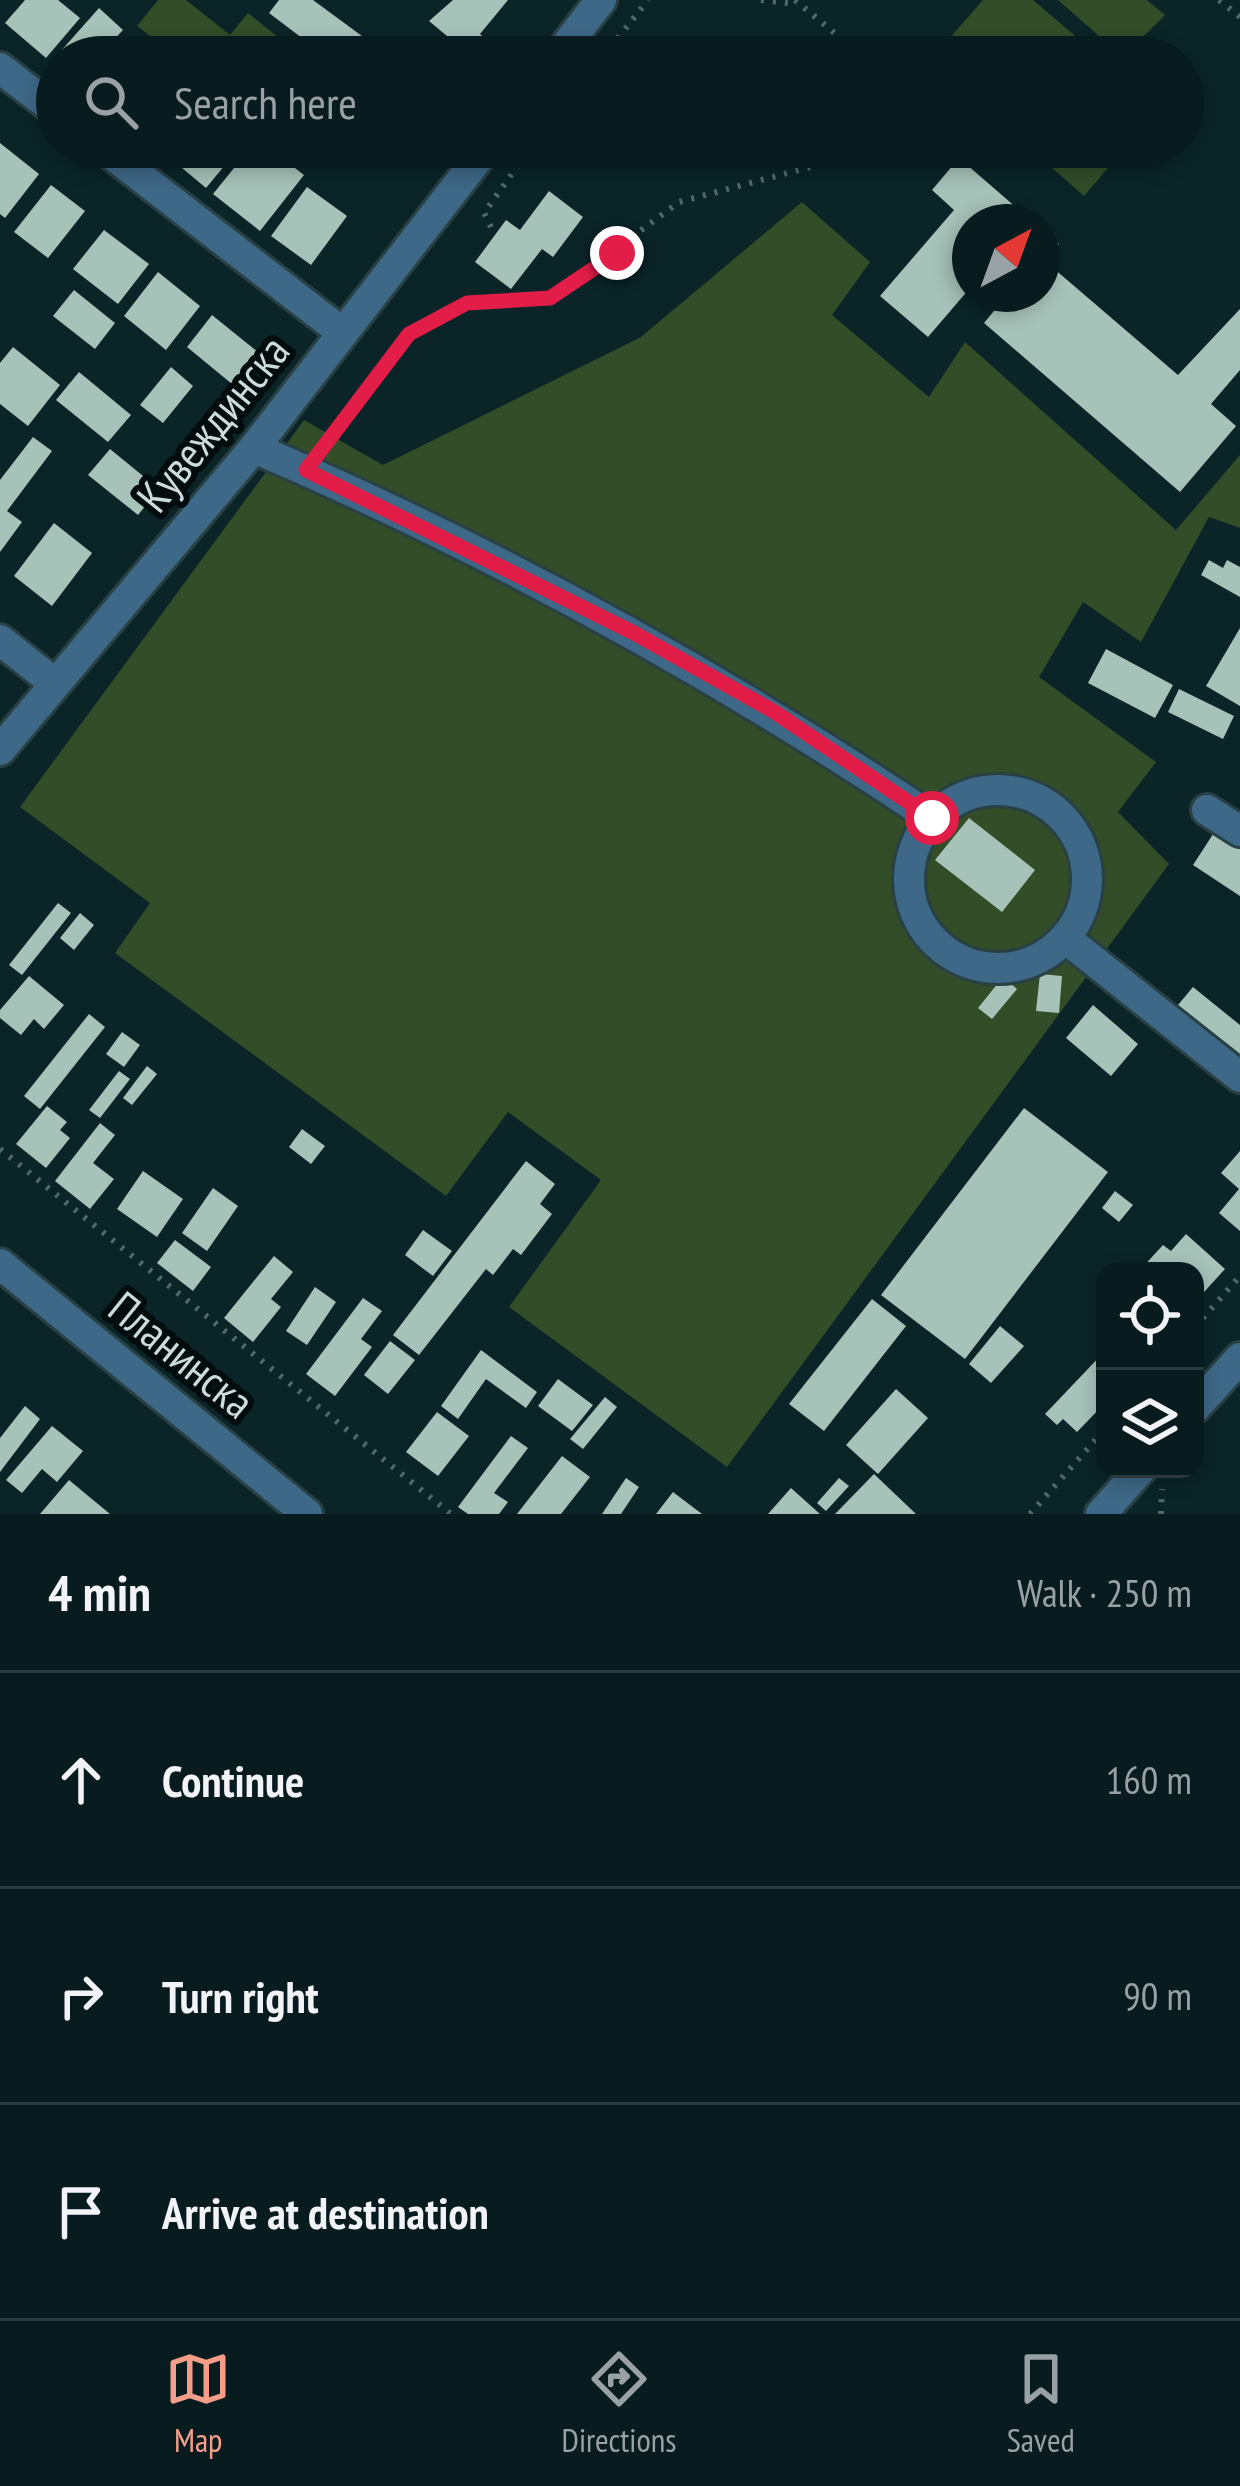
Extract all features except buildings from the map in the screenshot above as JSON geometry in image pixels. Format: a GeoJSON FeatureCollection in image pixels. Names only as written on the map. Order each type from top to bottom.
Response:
{"type":"FeatureCollection","features":[{"type":"Feature","properties":{"kind":"street"},"geometry":{"type":"LineString","coordinates":[[573,36],[601,0]]}},
{"type":"Feature","properties":{"kind":"street"},"geometry":{"type":"LineString","coordinates":[[0,68],[36,96]]}},
{"type":"Feature","properties":{"kind":"street"},"geometry":{"type":"LineString","coordinates":[[129,168],[343,333]]}},
{"type":"Feature","properties":{"kind":"street","name":"Кувеждинска"},"geometry":{"type":"LineString","coordinates":[[0,751],[52,682],[254,448],[471,168]]}},
{"type":"Feature","properties":{"kind":"street"},"geometry":{"type":"LineString","coordinates":[[254,448],[634,633],[773,711],[932,818]]}},
{"type":"Feature","properties":{"kind":"street"},"geometry":{"type":"LineString","coordinates":[[0,640],[52,682]]}},
{"type":"Feature","properties":{"kind":"street"},"geometry":{"type":"LineString","coordinates":[[994,790],[1017,792],[1058,812],[1072,830],[1087,874],[1085,897],[1065,938],[1026,964],[1003,968],[980,966],[938,945],[922,927],[908,883],[918,837],[932,818],[971,794],[994,790]]}},
{"type":"Feature","properties":{"kind":"street"},"geometry":{"type":"LineString","coordinates":[[1207,810],[1240,831]]}},
{"type":"Feature","properties":{"kind":"street"},"geometry":{"type":"LineString","coordinates":[[1065,938],[1240,1077]]}},
{"type":"Feature","properties":{"kind":"street","name":"Планинска"},"geometry":{"type":"LineString","coordinates":[[0,1264],[307,1514]]}},
{"type":"Feature","properties":{"kind":"street"},"geometry":{"type":"LineString","coordinates":[[1204,1398],[1240,1358]]}},
{"type":"Feature","properties":{"kind":"street"},"geometry":{"type":"LineString","coordinates":[[1101,1514],[1133,1478]]}},
{"type":"Feature","properties":{"kind":"path"},"geometry":{"type":"LineString","coordinates":[[620,36],[648,0]]}},
{"type":"Feature","properties":{"kind":"path"},"geometry":{"type":"LineString","coordinates":[[761,0],[798,2],[838,36]]}},
{"type":"Feature","properties":{"kind":"path"},"geometry":{"type":"LineString","coordinates":[[1220,0],[1240,17]]}},
{"type":"Feature","properties":{"kind":"path"},"geometry":{"type":"LineString","coordinates":[[491,227],[484,213],[489,200],[514,168]]}},
{"type":"Feature","properties":{"kind":"path"},"geometry":{"type":"LineString","coordinates":[[306,470],[409,334],[467,303],[550,298],[679,202],[806,168]]}},
{"type":"Feature","properties":{"kind":"path"},"geometry":{"type":"LineString","coordinates":[[0,1149],[451,1514]]}},
{"type":"Feature","properties":{"kind":"path"},"geometry":{"type":"LineString","coordinates":[[1204,1317],[1240,1276]]}},
{"type":"Feature","properties":{"kind":"path"},"geometry":{"type":"LineString","coordinates":[[1030,1514],[1096,1439]]}},
{"type":"Feature","properties":{"kind":"green space"},"geometry":{"type":"Polygon","coordinates":[[[158,0],[186,0],[230,35],[248,13],[277,36],[150,36],[137,26],[158,0]]]}},
{"type":"Feature","properties":{"kind":"green space"},"geometry":{"type":"Polygon","coordinates":[[[983,0],[1033,0],[1075,36],[951,36],[983,0]]]}},
{"type":"Feature","properties":{"kind":"green space"},"geometry":{"type":"Polygon","coordinates":[[[1058,0],[1147,0],[1165,15],[1144,36],[1099,36],[1058,0]]]}},
{"type":"Feature","properties":{"kind":"green space"},"geometry":{"type":"Polygon","coordinates":[[[1052,168],[1108,168],[1084,196],[1052,168]]]}},
{"type":"Feature","properties":{"kind":"green space"},"geometry":{"type":"Polygon","coordinates":[[[802,202],[870,262],[832,315],[929,397],[965,342],[1176,530],[1240,455],[1240,528],[1209,517],[1141,642],[1083,602],[1039,677],[1156,762],[1118,812],[1169,864],[727,1467],[509,1307],[601,1180],[508,1112],[446,1196],[115,953],[150,903],[20,807],[304,420],[383,465],[641,337],[802,202]]]}},
{"type":"Feature","properties":{"kind":"route"},"geometry":{"type":"LineString","coordinates":[[617,253],[550,298],[467,303],[409,334],[306,470],[634,633],[773,711],[932,818]]}}]}
